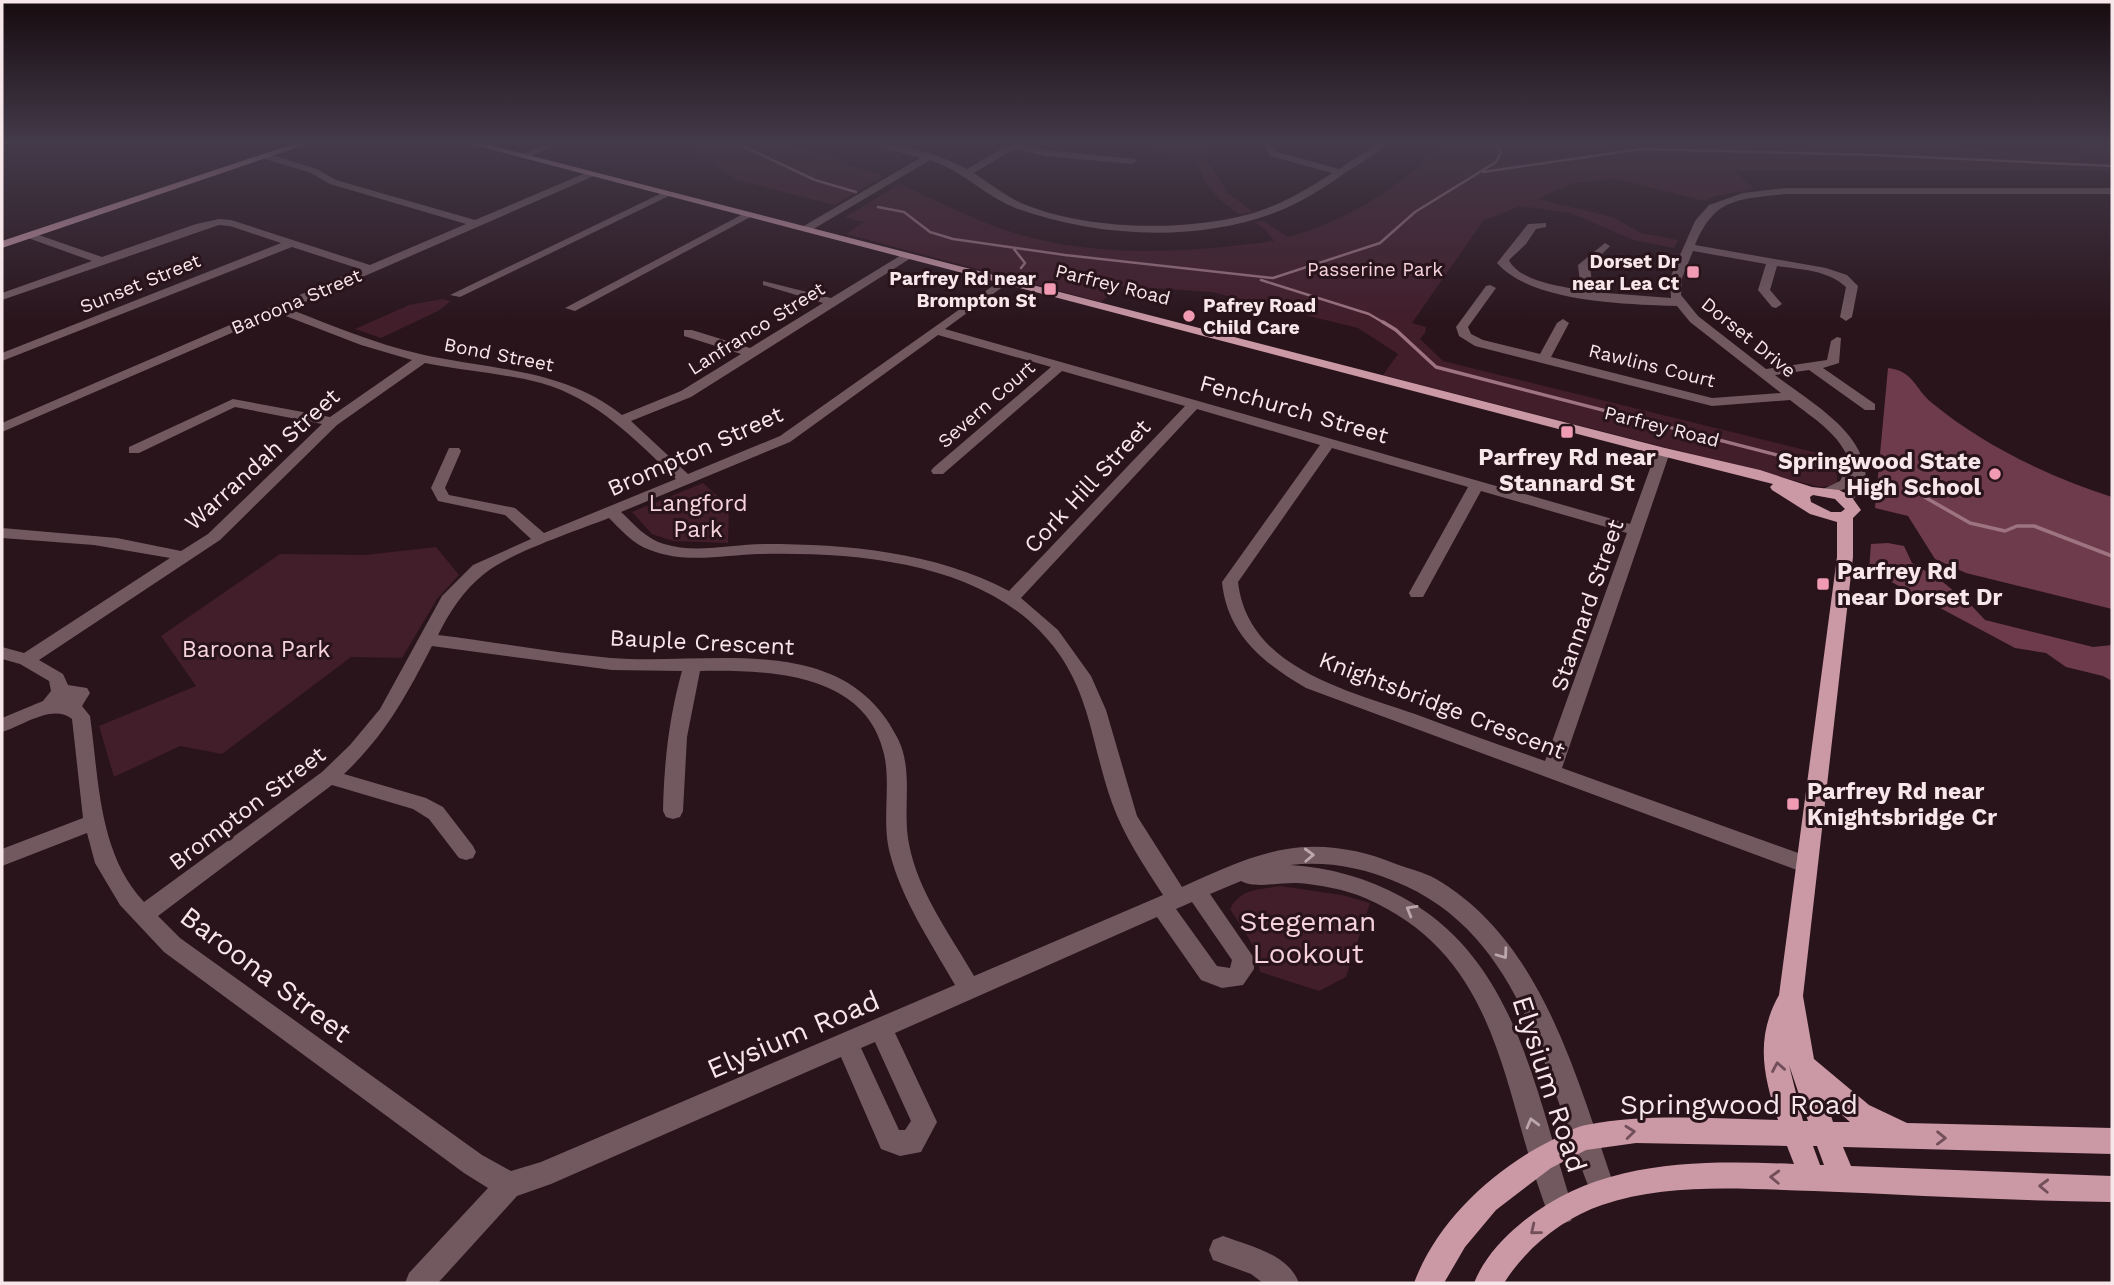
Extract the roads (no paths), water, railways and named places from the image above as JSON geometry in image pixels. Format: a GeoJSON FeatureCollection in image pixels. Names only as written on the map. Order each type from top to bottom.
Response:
{"type":"FeatureCollection","features":[{"type":"Feature","properties":{"kind":"main road"},"geometry":{"type":"LineString","coordinates":[[2,245],[125,204]]}},
{"type":"Feature","properties":{"kind":"main road","name":"Parfrey Road"},"geometry":{"type":"LineString","coordinates":[[706,204],[1738,471],[1780,488],[1813,494]]}},
{"type":"Feature","properties":{"kind":"main road"},"geometry":{"type":"LineString","coordinates":[[1819,513],[1845,516],[1853,510],[1845,499],[1813,494],[1819,513],[1846,546]]}},
{"type":"Feature","properties":{"kind":"main road"},"geometry":{"type":"LineString","coordinates":[[1843,1180],[1824,1135],[1800,1063],[1791,996],[1805,864],[1846,546],[1845,516]]}},
{"type":"Feature","properties":{"kind":"main road"},"geometry":{"type":"LineString","coordinates":[[1791,996],[1777,1023],[1776,1053],[1787,1109],[1812,1178]]}},
{"type":"Feature","properties":{"kind":"main road"},"geometry":{"type":"LineString","coordinates":[[1800,1063],[1860,1114],[1908,1138]]}},
{"type":"Feature","properties":{"kind":"main road","name":"Springwood Road"},"geometry":{"type":"LineString","coordinates":[[1428,1283],[1455,1237],[1487,1200],[1542,1159],[1583,1138],[1636,1131],[2112,1141]]}},
{"type":"Feature","properties":{"kind":"main road"},"geometry":{"type":"LineString","coordinates":[[1488,1283],[1495,1271],[1532,1231],[1561,1211],[1603,1191],[1648,1179],[1731,1176],[2112,1189]]}},
{"type":"Feature","properties":{"kind":"street"},"geometry":{"type":"LineString","coordinates":[[408,204],[477,224]]}},
{"type":"Feature","properties":{"kind":"street","name":"Baroona Street"},"geometry":{"type":"LineString","coordinates":[[2,428],[523,204]]}},
{"type":"Feature","properties":{"kind":"street"},"geometry":{"type":"LineString","coordinates":[[456,295],[647,204]]}},
{"type":"Feature","properties":{"kind":"street"},"geometry":{"type":"LineString","coordinates":[[806,229],[849,204]]}},
{"type":"Feature","properties":{"kind":"street"},"geometry":{"type":"LineString","coordinates":[[1021,204],[1044,213],[1099,224],[1143,227],[1202,225],[1252,216],[1283,204]]}},
{"type":"Feature","properties":{"kind":"street","name":"Dorset Drive"},"geometry":{"type":"LineString","coordinates":[[1720,204],[1700,221],[1676,278],[1674,289],[1678,302],[1694,319],[1841,433],[1857,462]]}},
{"type":"Feature","properties":{"kind":"street"},"geometry":{"type":"LineString","coordinates":[[571,308],[749,215]]}},
{"type":"Feature","properties":{"kind":"street"},"geometry":{"type":"LineString","coordinates":[[2,297],[219,222],[231,223],[371,269]]}},
{"type":"Feature","properties":{"kind":"street"},"geometry":{"type":"LineString","coordinates":[[1542,225],[1532,226],[1522,242],[1504,259],[1507,268],[1530,282],[1625,300],[1678,302]]}},
{"type":"Feature","properties":{"kind":"street"},"geometry":{"type":"LineString","coordinates":[[32,236],[102,261]]}},
{"type":"Feature","properties":{"kind":"street","name":"Sunset Street"},"geometry":{"type":"LineString","coordinates":[[2,357],[291,243]]}},
{"type":"Feature","properties":{"kind":"street"},"geometry":{"type":"LineString","coordinates":[[1587,293],[1584,265],[1605,246]]}},
{"type":"Feature","properties":{"kind":"street"},"geometry":{"type":"LineString","coordinates":[[1689,247],[1822,270],[1849,281],[1852,286],[1846,317]]}},
{"type":"Feature","properties":{"kind":"street","name":"Lanfranco Street"},"geometry":{"type":"LineString","coordinates":[[621,420],[686,394],[907,256]]}},
{"type":"Feature","properties":{"kind":"street"},"geometry":{"type":"LineString","coordinates":[[1772,262],[1764,290],[1776,304]]}},
{"type":"Feature","properties":{"kind":"street","name":"Brompton Street"},"geometry":{"type":"LineString","coordinates":[[143,915],[329,777],[357,750],[387,713],[448,600],[479,569],[785,439],[1004,281]]}},
{"type":"Feature","properties":{"kind":"street"},"geometry":{"type":"LineString","coordinates":[[767,283],[832,302]]}},
{"type":"Feature","properties":{"kind":"street","name":"Rawlins Court"},"geometry":{"type":"LineString","coordinates":[[1490,288],[1462,327],[1465,336],[1479,344],[1544,358],[1712,402],[1793,396]]}},
{"type":"Feature","properties":{"kind":"street","name":"Bond Street"},"geometry":{"type":"LineString","coordinates":[[278,309],[376,346],[422,359],[540,379],[565,387],[584,395],[621,420],[687,481]]}},
{"type":"Feature","properties":{"kind":"street","name":"Rawlins Court"},"geometry":{"type":"LineString","coordinates":[[1544,358],[1563,323]]}},
{"type":"Feature","properties":{"kind":"street","name":"Fenchurch Street"},"geometry":{"type":"LineString","coordinates":[[938,331],[1637,531]]}},
{"type":"Feature","properties":{"kind":"street"},"geometry":{"type":"LineString","coordinates":[[688,333],[752,353]]}},
{"type":"Feature","properties":{"kind":"street"},"geometry":{"type":"LineString","coordinates":[[1763,373],[1833,363],[1837,341]]}},
{"type":"Feature","properties":{"kind":"street","name":"Warrandah Street"},"geometry":{"type":"LineString","coordinates":[[26,660],[184,557],[239,516],[332,422],[422,359]]}},
{"type":"Feature","properties":{"kind":"street","name":"Severn Court"},"geometry":{"type":"LineString","coordinates":[[937,471],[1060,366]]}},
{"type":"Feature","properties":{"kind":"street"},"geometry":{"type":"LineString","coordinates":[[1813,367],[1870,407]]}},
{"type":"Feature","properties":{"kind":"street"},"geometry":{"type":"LineString","coordinates":[[134,450],[233,403],[332,422]]}},
{"type":"Feature","properties":{"kind":"street","name":"Cork Hill Street"},"geometry":{"type":"LineString","coordinates":[[1011,599],[1195,404]]}},
{"type":"Feature","properties":{"kind":"street","name":"Knightsbridge Crescent"},"geometry":{"type":"LineString","coordinates":[[1329,443],[1230,582],[1230,599],[1236,615],[1269,658],[1312,684],[1805,864]]}},
{"type":"Feature","properties":{"kind":"street"},"geometry":{"type":"LineString","coordinates":[[454,451],[438,488],[443,498],[510,511],[542,540]]}},
{"type":"Feature","properties":{"kind":"street","name":"Stannard Street"},"geometry":{"type":"LineString","coordinates":[[1551,772],[1663,452]]}},
{"type":"Feature","properties":{"kind":"street"},"geometry":{"type":"LineString","coordinates":[[1813,494],[1846,484],[1857,462]]}},
{"type":"Feature","properties":{"kind":"street"},"geometry":{"type":"LineString","coordinates":[[1845,499],[1858,491],[1862,477],[1857,462]]}},
{"type":"Feature","properties":{"kind":"street"},"geometry":{"type":"LineString","coordinates":[[1417,593],[1477,485]]}},
{"type":"Feature","properties":{"kind":"street"},"geometry":{"type":"LineString","coordinates":[[612,512],[643,542],[662,549],[694,553],[820,548],[876,554],[968,580],[1011,599],[1043,623],[1071,658],[1096,707],[1122,803],[1141,844],[1178,899]]}},
{"type":"Feature","properties":{"kind":"street"},"geometry":{"type":"LineString","coordinates":[[2,533],[101,540],[162,550],[184,557]]}},
{"type":"Feature","properties":{"kind":"street","name":"Bauple Crescent"},"geometry":{"type":"LineString","coordinates":[[427,639],[615,664],[792,668],[821,676],[857,695],[874,713],[891,742],[896,771],[898,846],[912,884],[970,990]]}},
{"type":"Feature","properties":{"kind":"street","name":"Baroona Street"},"geometry":{"type":"LineString","coordinates":[[2,653],[26,660],[57,678],[60,702],[81,716],[94,822],[106,863],[128,899],[143,915],[172,945],[473,1164],[509,1185]]}},
{"type":"Feature","properties":{"kind":"street"},"geometry":{"type":"LineString","coordinates":[[673,811],[675,745],[680,710],[694,665]]}},
{"type":"Feature","properties":{"kind":"street"},"geometry":{"type":"LineString","coordinates":[[2,725],[60,702]]}},
{"type":"Feature","properties":{"kind":"street"},"geometry":{"type":"LineString","coordinates":[[329,777],[419,803],[436,813],[466,852]]}},
{"type":"Feature","properties":{"kind":"street"},"geometry":{"type":"LineString","coordinates":[[2,859],[94,822]]}},
{"type":"Feature","properties":{"kind":"street","name":"Elysium Road"},"geometry":{"type":"LineString","coordinates":[[509,1185],[542,1175],[1257,864],[1312,853],[1347,857],[1387,867],[1419,879],[1448,897],[1475,920],[1501,950],[1522,981],[1546,1030],[1603,1191]]}},
{"type":"Feature","properties":{"kind":"street","name":"Elysium Road"},"geometry":{"type":"LineString","coordinates":[[1221,880],[1272,873],[1335,880],[1395,901],[1422,916],[1444,935],[1471,965],[1489,994],[1507,1039],[1542,1159],[1561,1211]]}},
{"type":"Feature","properties":{"kind":"street"},"geometry":{"type":"LineString","coordinates":[[847,1043],[890,1140],[912,1143],[921,1132],[924,1122],[881,1028]]}},
{"type":"Feature","properties":{"kind":"street"},"geometry":{"type":"LineString","coordinates":[[419,1283],[509,1185]]}},
{"type":"Feature","properties":{"kind":"street"},"geometry":{"type":"LineString","coordinates":[[1223,1250],[1260,1263],[1285,1283]]}},
{"type":"Feature","properties":{"kind":"waterway"},"geometry":{"type":"LineString","coordinates":[[878,207],[904,212],[930,232],[953,239],[1065,255],[1273,278],[1380,243],[1428,204]]}},
{"type":"Feature","properties":{"kind":"waterway"},"geometry":{"type":"LineString","coordinates":[[1014,249],[1025,263],[1021,268]]}},
{"type":"Feature","properties":{"kind":"waterway"},"geometry":{"type":"LineString","coordinates":[[1261,280],[1369,314],[1386,324]]}},
{"type":"Feature","properties":{"kind":"waterway"},"geometry":{"type":"LineString","coordinates":[[1383,322],[1396,330],[1436,367],[1816,465]]}},
{"type":"Feature","properties":{"kind":"waterway"},"geometry":{"type":"LineString","coordinates":[[1921,495],[1970,523],[2005,531],[2017,526],[2034,526],[2112,556]]}},
{"type":"Feature","properties":{"kind":"place","name":"Dorset Dr near Lea Ct"},"geometry":{"type":"Point","coordinates":[1693,272]}},
{"type":"Feature","properties":{"kind":"place","name":"Parfrey Rd near Brompton St"},"geometry":{"type":"Point","coordinates":[1050,289]}},
{"type":"Feature","properties":{"kind":"place","name":"Pafrey Road Child Care"},"geometry":{"type":"Point","coordinates":[1189,316]}},
{"type":"Feature","properties":{"kind":"place","name":"Parfrey Rd near Stannard St"},"geometry":{"type":"Point","coordinates":[1567,432]}},
{"type":"Feature","properties":{"kind":"place","name":"Springwood State High School"},"geometry":{"type":"Point","coordinates":[1995,474]}},
{"type":"Feature","properties":{"kind":"place","name":"Parfrey Rd near Dorset Dr"},"geometry":{"type":"Point","coordinates":[1823,584]}},
{"type":"Feature","properties":{"kind":"place","name":"Parfrey Rd near Knightsbridge Cr"},"geometry":{"type":"Point","coordinates":[1793,804]}},
{"type":"Feature","properties":{"kind":"park label","name":"Passerine Park"},"geometry":{"type":"Point","coordinates":[1375,269]}},
{"type":"Feature","properties":{"kind":"park label","name":"Langford Park"},"geometry":{"type":"Point","coordinates":[698,516]}},
{"type":"Feature","properties":{"kind":"park label","name":"Baroona Park"},"geometry":{"type":"Point","coordinates":[256,649]}},
{"type":"Feature","properties":{"kind":"park label","name":"Stegeman Lookout"},"geometry":{"type":"Point","coordinates":[1308,937]}}]}
